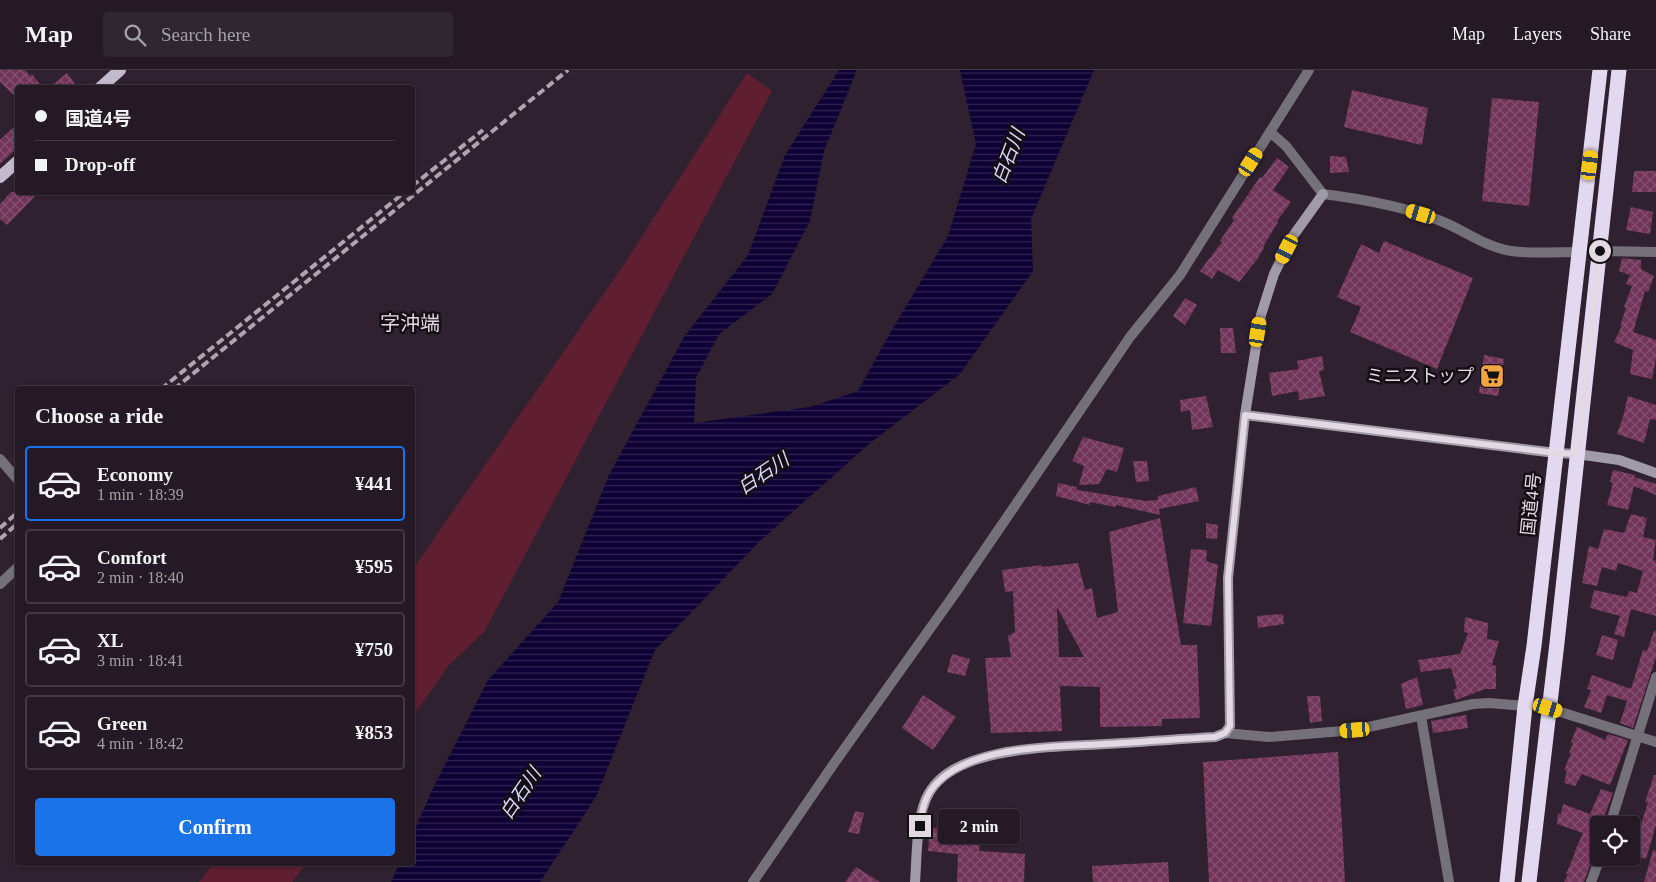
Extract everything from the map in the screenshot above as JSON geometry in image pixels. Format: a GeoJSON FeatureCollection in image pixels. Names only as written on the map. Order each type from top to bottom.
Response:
{"type":"FeatureCollection","features":[{"type":"Feature","properties":{"kind":"highway","name":"国道4号"},"geometry":{"type":"LineString","coordinates":[[1508,882],[1525,706],[1534,646],[1600,70]]}},
{"type":"Feature","properties":{"kind":"highway"},"geometry":{"type":"LineString","coordinates":[[1529,882],[1619,70]]}},
{"type":"Feature","properties":{"kind":"main road"},"geometry":{"type":"LineString","coordinates":[[103,85],[120,70]]}},
{"type":"Feature","properties":{"kind":"main road"},"geometry":{"type":"LineString","coordinates":[[1,174],[15,163]]}},
{"type":"Feature","properties":{"kind":"street"},"geometry":{"type":"LineString","coordinates":[[753,882],[835,762],[956,592],[1130,337],[1180,275],[1309,70]]}},
{"type":"Feature","properties":{"kind":"street"},"geometry":{"type":"LineString","coordinates":[[1270,132],[1286,146],[1322,194],[1414,211],[1444,222],[1478,240],[1510,251],[1579,252]]}},
{"type":"Feature","properties":{"kind":"street"},"geometry":{"type":"LineString","coordinates":[[1225,733],[1230,726],[1228,578],[1245,415],[1261,315],[1274,274],[1293,236],[1322,194]]}},
{"type":"Feature","properties":{"kind":"street"},"geometry":{"type":"LineString","coordinates":[[1600,251],[1656,252]]}},
{"type":"Feature","properties":{"kind":"street"},"geometry":{"type":"LineString","coordinates":[[1245,415],[1620,460],[1656,473]]}},
{"type":"Feature","properties":{"kind":"street"},"geometry":{"type":"LineString","coordinates":[[0,459],[15,476]]}},
{"type":"Feature","properties":{"kind":"street"},"geometry":{"type":"LineString","coordinates":[[0,584],[15,570]]}},
{"type":"Feature","properties":{"kind":"street"},"geometry":{"type":"LineString","coordinates":[[1613,816],[1656,677]]}},
{"type":"Feature","properties":{"kind":"street"},"geometry":{"type":"LineString","coordinates":[[915,882],[922,808],[929,792],[938,781],[956,769],[976,760],[1013,750],[1215,737],[1225,733],[1269,737],[1345,731],[1473,704],[1489,703],[1525,706]]}},
{"type":"Feature","properties":{"kind":"street"},"geometry":{"type":"LineString","coordinates":[[1548,708],[1656,742]]}},
{"type":"Feature","properties":{"kind":"street"},"geometry":{"type":"LineString","coordinates":[[1421,716],[1449,882]]}},
{"type":"Feature","properties":{"kind":"street"},"geometry":{"type":"LineString","coordinates":[[1591,882],[1597,866]]}},
{"type":"Feature","properties":{"kind":"shaded area"},"geometry":{"type":"Polygon","coordinates":[[[747,73],[772,91],[484,632],[449,665],[415,713],[415,566],[625,263],[747,73]]]}},
{"type":"Feature","properties":{"kind":"shaded area"},"geometry":{"type":"Polygon","coordinates":[[[211,866],[304,866],[292,882],[199,882],[211,866]]]}},
{"type":"Feature","properties":{"kind":"water","name":"白石川"},"geometry":{"type":"Polygon","coordinates":[[[839,70],[857,70],[824,151],[810,221],[772,294],[719,334],[696,378],[694,423],[810,407],[858,391],[948,236],[976,144],[960,70],[1094,70],[1031,219],[1033,271],[960,374],[869,444],[760,541],[655,650],[596,797],[540,882],[391,882],[398,866],[415,866],[415,829],[434,786],[488,680],[558,602],[609,475],[684,337],[748,255],[785,155],[839,70]]]}},
{"type":"Feature","properties":{"kind":"building"},"geometry":{"type":"Polygon","coordinates":[[[0,70],[25,70],[30,76],[32,74],[41,85],[15,85],[15,96],[0,82],[0,70]]]}},
{"type":"Feature","properties":{"kind":"building"},"geometry":{"type":"Polygon","coordinates":[[[67,73],[76,85],[53,85],[67,73]]]}},
{"type":"Feature","properties":{"kind":"building"},"geometry":{"type":"Polygon","coordinates":[[[1352,90],[1428,108],[1422,145],[1344,127],[1352,90]]]}},
{"type":"Feature","properties":{"kind":"building"},"geometry":{"type":"Polygon","coordinates":[[[1492,98],[1539,102],[1529,206],[1482,201],[1492,98]]]}},
{"type":"Feature","properties":{"kind":"building"},"geometry":{"type":"Polygon","coordinates":[[[15,126],[15,150],[0,164],[0,140],[15,126]]]}},
{"type":"Feature","properties":{"kind":"building"},"geometry":{"type":"Polygon","coordinates":[[[1330,156],[1346,157],[1349,172],[1330,173],[1330,156]]]}},
{"type":"Feature","properties":{"kind":"building"},"geometry":{"type":"Polygon","coordinates":[[[1277,158],[1289,167],[1273,190],[1291,202],[1277,221],[1256,261],[1239,282],[1218,270],[1212,279],[1200,271],[1222,242],[1220,241],[1234,220],[1232,218],[1260,177],[1262,178],[1277,158]]]}},
{"type":"Feature","properties":{"kind":"building"},"geometry":{"type":"Polygon","coordinates":[[[1634,171],[1656,171],[1656,192],[1632,192],[1634,171]]]}},
{"type":"Feature","properties":{"kind":"building"},"geometry":{"type":"Polygon","coordinates":[[[11,192],[15,192],[15,195],[36,195],[7,225],[0,219],[0,204],[11,192]]]}},
{"type":"Feature","properties":{"kind":"building"},"geometry":{"type":"Polygon","coordinates":[[[1631,207],[1653,212],[1650,234],[1626,230],[1631,207]]]}},
{"type":"Feature","properties":{"kind":"building"},"geometry":{"type":"Polygon","coordinates":[[[1384,241],[1473,278],[1437,369],[1350,332],[1361,307],[1337,297],[1361,244],[1379,253],[1384,241]]]}},
{"type":"Feature","properties":{"kind":"building"},"geometry":{"type":"Polygon","coordinates":[[[1622,258],[1641,260],[1641,269],[1654,276],[1648,292],[1645,291],[1633,332],[1656,340],[1656,359],[1652,379],[1630,374],[1633,350],[1614,342],[1622,326],[1620,326],[1626,308],[1624,307],[1632,286],[1626,284],[1630,275],[1619,271],[1622,258]]]}},
{"type":"Feature","properties":{"kind":"building"},"geometry":{"type":"Polygon","coordinates":[[[1185,298],[1197,305],[1185,325],[1173,316],[1185,298]]]}},
{"type":"Feature","properties":{"kind":"building"},"geometry":{"type":"Polygon","coordinates":[[[1220,328],[1233,328],[1236,353],[1221,353],[1220,328]]]}},
{"type":"Feature","properties":{"kind":"building"},"geometry":{"type":"Polygon","coordinates":[[[1484,355],[1504,359],[1498,396],[1479,393],[1484,355]]]}},
{"type":"Feature","properties":{"kind":"building"},"geometry":{"type":"Polygon","coordinates":[[[1322,356],[1324,370],[1319,371],[1325,396],[1299,400],[1298,391],[1272,396],[1269,373],[1299,369],[1297,361],[1322,356]]]}},
{"type":"Feature","properties":{"kind":"building"},"geometry":{"type":"Polygon","coordinates":[[[1206,396],[1213,427],[1192,430],[1190,410],[1181,412],[1180,400],[1206,396]]]}},
{"type":"Feature","properties":{"kind":"building"},"geometry":{"type":"Polygon","coordinates":[[[1628,396],[1656,405],[1656,420],[1650,419],[1644,443],[1617,434],[1628,396]]]}},
{"type":"Feature","properties":{"kind":"building"},"geometry":{"type":"Polygon","coordinates":[[[1083,437],[1124,448],[1117,472],[1107,469],[1099,484],[1079,485],[1084,466],[1072,461],[1083,437]]]}},
{"type":"Feature","properties":{"kind":"building"},"geometry":{"type":"Polygon","coordinates":[[[1133,461],[1147,461],[1149,481],[1136,482],[1133,461]]]}},
{"type":"Feature","properties":{"kind":"building"},"geometry":{"type":"Polygon","coordinates":[[[1613,470],[1635,475],[1634,477],[1656,484],[1656,495],[1634,486],[1628,510],[1607,505],[1613,483],[1610,482],[1613,470]]]}},
{"type":"Feature","properties":{"kind":"building"},"geometry":{"type":"Polygon","coordinates":[[[1058,483],[1077,487],[1077,490],[1146,501],[1158,500],[1158,496],[1196,487],[1199,501],[1159,509],[1160,515],[1116,505],[1115,507],[1090,502],[1090,505],[1056,496],[1058,483]]]}},
{"type":"Feature","properties":{"kind":"building"},"geometry":{"type":"Polygon","coordinates":[[[1631,514],[1647,518],[1643,537],[1656,540],[1653,560],[1656,561],[1656,616],[1631,609],[1624,637],[1614,634],[1620,616],[1590,608],[1594,590],[1627,597],[1629,591],[1637,593],[1643,571],[1618,563],[1616,571],[1602,567],[1597,586],[1582,583],[1589,546],[1598,549],[1604,529],[1624,533],[1631,514]]]}},
{"type":"Feature","properties":{"kind":"building"},"geometry":{"type":"Polygon","coordinates":[[[1160,518],[1181,645],[1197,645],[1200,718],[1162,719],[1162,726],[1100,727],[1100,687],[1060,686],[1062,731],[991,733],[985,658],[1011,657],[1008,636],[1015,632],[1013,591],[1005,592],[1002,570],[1078,563],[1085,590],[1092,588],[1097,618],[1118,612],[1109,532],[1160,518]],[[1057,607],[1059,657],[1084,657],[1057,607]]]}},
{"type":"Feature","properties":{"kind":"building"},"geometry":{"type":"Polygon","coordinates":[[[1206,523],[1218,525],[1217,539],[1206,538],[1206,523]]]}},
{"type":"Feature","properties":{"kind":"building"},"geometry":{"type":"Polygon","coordinates":[[[1191,549],[1207,550],[1206,561],[1218,565],[1211,626],[1183,623],[1191,549]]]}},
{"type":"Feature","properties":{"kind":"building"},"geometry":{"type":"Polygon","coordinates":[[[1283,614],[1284,624],[1258,628],[1257,616],[1283,614]]]}},
{"type":"Feature","properties":{"kind":"building"},"geometry":{"type":"Polygon","coordinates":[[[1465,617],[1488,623],[1487,639],[1499,641],[1492,665],[1496,666],[1496,689],[1485,689],[1456,700],[1453,690],[1457,688],[1451,668],[1421,672],[1418,660],[1460,654],[1468,633],[1464,632],[1465,617]]]}},
{"type":"Feature","properties":{"kind":"building"},"geometry":{"type":"Polygon","coordinates":[[[1654,631],[1656,631],[1656,657],[1633,728],[1620,723],[1627,701],[1607,695],[1601,713],[1584,707],[1591,690],[1587,689],[1592,675],[1631,689],[1643,650],[1647,651],[1654,631]]]}},
{"type":"Feature","properties":{"kind":"building"},"geometry":{"type":"Polygon","coordinates":[[[1602,635],[1618,640],[1613,660],[1596,655],[1602,635]]]}},
{"type":"Feature","properties":{"kind":"building"},"geometry":{"type":"Polygon","coordinates":[[[952,654],[970,659],[965,676],[947,672],[952,654]]]}},
{"type":"Feature","properties":{"kind":"building"},"geometry":{"type":"Polygon","coordinates":[[[1417,677],[1423,705],[1406,709],[1401,684],[1417,677]]]}},
{"type":"Feature","properties":{"kind":"building"},"geometry":{"type":"Polygon","coordinates":[[[923,695],[956,717],[933,750],[902,728],[923,695]]]}},
{"type":"Feature","properties":{"kind":"building"},"geometry":{"type":"Polygon","coordinates":[[[1307,696],[1320,696],[1322,721],[1310,723],[1307,696]]]}},
{"type":"Feature","properties":{"kind":"building"},"geometry":{"type":"Polygon","coordinates":[[[1466,715],[1468,728],[1433,733],[1431,721],[1466,715]]]}},
{"type":"Feature","properties":{"kind":"building"},"geometry":{"type":"Polygon","coordinates":[[[1577,727],[1605,740],[1608,734],[1628,740],[1610,785],[1582,774],[1575,786],[1564,783],[1567,771],[1564,770],[1571,753],[1569,753],[1573,743],[1571,742],[1577,727]]]}},
{"type":"Feature","properties":{"kind":"building"},"geometry":{"type":"Polygon","coordinates":[[[1338,752],[1345,882],[1209,882],[1203,762],[1338,752]]]}},
{"type":"Feature","properties":{"kind":"building"},"geometry":{"type":"Polygon","coordinates":[[[1654,775],[1656,775],[1656,825],[1646,859],[1640,857],[1640,828],[1648,802],[1645,802],[1654,775]]]}},
{"type":"Feature","properties":{"kind":"building"},"geometry":{"type":"Polygon","coordinates":[[[1601,789],[1613,793],[1604,816],[1590,816],[1590,865],[1584,882],[1564,882],[1583,833],[1557,824],[1558,813],[1561,814],[1563,804],[1590,814],[1601,789]]]}},
{"type":"Feature","properties":{"kind":"building"},"geometry":{"type":"Polygon","coordinates":[[[855,811],[864,813],[859,834],[848,832],[855,811]]]}},
{"type":"Feature","properties":{"kind":"building"},"geometry":{"type":"Polygon","coordinates":[[[930,828],[981,832],[979,851],[1025,854],[1024,882],[957,882],[958,854],[928,851],[930,828]]]}},
{"type":"Feature","properties":{"kind":"building"},"geometry":{"type":"Polygon","coordinates":[[[1653,850],[1656,851],[1656,882],[1644,882],[1653,850]]]}},
{"type":"Feature","properties":{"kind":"building"},"geometry":{"type":"Polygon","coordinates":[[[1168,862],[1169,882],[1093,882],[1092,866],[1168,862]]]}},
{"type":"Feature","properties":{"kind":"building"},"geometry":{"type":"Polygon","coordinates":[[[856,867],[880,882],[845,882],[856,867]]]}},
{"type":"Feature","properties":{"kind":"railway"},"geometry":{"type":"LineString","coordinates":[[415,194],[568,70]]}},
{"type":"Feature","properties":{"kind":"railway"},"geometry":{"type":"LineString","coordinates":[[415,184],[483,130]]}},
{"type":"Feature","properties":{"kind":"railway"},"geometry":{"type":"LineString","coordinates":[[165,386],[401,195]]}},
{"type":"Feature","properties":{"kind":"railway"},"geometry":{"type":"LineString","coordinates":[[178,386],[414,195]]}},
{"type":"Feature","properties":{"kind":"railway"},"geometry":{"type":"LineString","coordinates":[[0,528],[15,515]]}},
{"type":"Feature","properties":{"kind":"railway"},"geometry":{"type":"LineString","coordinates":[[0,539],[15,526]]}},
{"type":"Feature","properties":{"kind":"place","name":"ミニストップ"},"geometry":{"type":"Point","coordinates":[1492,376]}},
{"type":"Feature","properties":{"kind":"district","name":"字沖端"},"geometry":{"type":"Point","coordinates":[410,323]}},
{"type":"Feature","properties":{"kind":"route"},"geometry":{"type":"LineString","coordinates":[[920,826],[922,808],[929,792],[938,781],[956,769],[976,760],[1013,750],[1215,737],[1225,733],[1230,726],[1228,578],[1245,415],[1577,454],[1600,251]]}}]}
